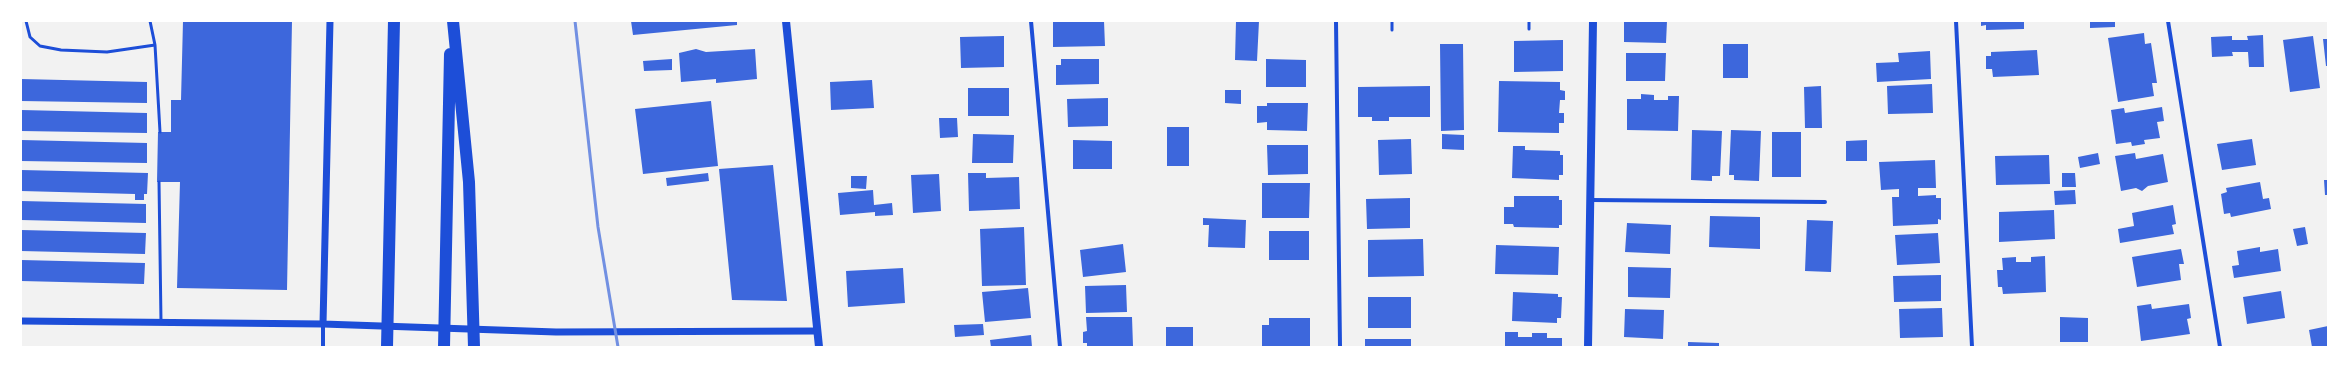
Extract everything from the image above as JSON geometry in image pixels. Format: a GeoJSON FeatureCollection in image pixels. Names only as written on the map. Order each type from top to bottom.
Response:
{"type":"FeatureCollection","features":[{"type":"Feature","properties":{"kind":"highway"},"geometry":{"type":"LineString","coordinates":[[387,347],[394,21]]}},
{"type":"Feature","properties":{"kind":"highway"},"geometry":{"type":"LineString","coordinates":[[444,347],[452,21]]}},
{"type":"Feature","properties":{"kind":"highway"},"geometry":{"type":"LineString","coordinates":[[452,21],[468,174],[474,347]]}},
{"type":"Feature","properties":{"kind":"main road"},"geometry":{"type":"LineString","coordinates":[[786,21],[819,347]]}},
{"type":"Feature","properties":{"kind":"main road"},"geometry":{"type":"LineString","coordinates":[[1588,347],[1593,21]]}},
{"type":"Feature","properties":{"kind":"street"},"geometry":{"type":"LineString","coordinates":[[323,347],[330,21]]}},
{"type":"Feature","properties":{"kind":"street"},"geometry":{"type":"LineString","coordinates":[[1031,21],[1060,347]]}},
{"type":"Feature","properties":{"kind":"street"},"geometry":{"type":"LineString","coordinates":[[1336,21],[1340,347]]}},
{"type":"Feature","properties":{"kind":"street"},"geometry":{"type":"LineString","coordinates":[[1956,21],[1972,347]]}},
{"type":"Feature","properties":{"kind":"street"},"geometry":{"type":"LineString","coordinates":[[2168,21],[2220,347]]}},
{"type":"Feature","properties":{"kind":"street"},"geometry":{"type":"LineString","coordinates":[[1591,200],[1825,202]]}},
{"type":"Feature","properties":{"kind":"street"},"geometry":{"type":"LineString","coordinates":[[21,321],[324,324],[548,332],[817,331]]}},
{"type":"Feature","properties":{"kind":"lane"},"geometry":{"type":"LineString","coordinates":[[26,21],[30,37],[40,46],[61,50],[107,52],[155,45]]}},
{"type":"Feature","properties":{"kind":"lane"},"geometry":{"type":"LineString","coordinates":[[150,21],[155,45],[160,132]]}},
{"type":"Feature","properties":{"kind":"lane"},"geometry":{"type":"LineString","coordinates":[[1392,21],[1392,30]]}},
{"type":"Feature","properties":{"kind":"lane"},"geometry":{"type":"LineString","coordinates":[[1529,21],[1529,29]]}},
{"type":"Feature","properties":{"kind":"lane"},"geometry":{"type":"LineString","coordinates":[[159,182],[161,322]]}},
{"type":"Feature","properties":{"kind":"building"},"geometry":{"type":"Polygon","coordinates":[[[183,21],[292,21],[287,290],[177,288],[180,182],[157,182],[158,132],[171,132],[171,100],[181,100],[183,21]]]}},
{"type":"Feature","properties":{"kind":"building"},"geometry":{"type":"Polygon","coordinates":[[[631,21],[737,21],[737,25],[633,35],[631,21]]]}},
{"type":"Feature","properties":{"kind":"building"},"geometry":{"type":"Polygon","coordinates":[[[1053,21],[1104,21],[1105,46],[1053,47],[1053,21]]]}},
{"type":"Feature","properties":{"kind":"building"},"geometry":{"type":"Polygon","coordinates":[[[1236,21],[1259,21],[1257,61],[1235,60],[1236,21]]]}},
{"type":"Feature","properties":{"kind":"building"},"geometry":{"type":"Polygon","coordinates":[[[1624,21],[1667,21],[1666,43],[1624,42],[1624,21]]]}},
{"type":"Feature","properties":{"kind":"building"},"geometry":{"type":"Polygon","coordinates":[[[1981,21],[2031,22],[2024,22],[2024,29],[1986,30],[1986,25],[1981,26],[1981,21]]]}},
{"type":"Feature","properties":{"kind":"building"},"geometry":{"type":"Polygon","coordinates":[[[2090,21],[2115,21],[2115,27],[2090,28],[2090,21]]]}},
{"type":"Feature","properties":{"kind":"building"},"geometry":{"type":"Polygon","coordinates":[[[2144,33],[2145,44],[2151,43],[2157,83],[2152,83],[2154,96],[2118,102],[2108,38],[2144,33]]]}},
{"type":"Feature","properties":{"kind":"building"},"geometry":{"type":"Polygon","coordinates":[[[2263,35],[2264,67],[2249,67],[2248,52],[2232,52],[2233,56],[2212,57],[2211,37],[2232,36],[2232,40],[2248,40],[2247,36],[2263,35]]]}},
{"type":"Feature","properties":{"kind":"building"},"geometry":{"type":"Polygon","coordinates":[[[1004,36],[1004,67],[961,68],[960,37],[1004,36]]]}},
{"type":"Feature","properties":{"kind":"building"},"geometry":{"type":"Polygon","coordinates":[[[2313,36],[2320,88],[2290,92],[2283,40],[2313,36]]]}},
{"type":"Feature","properties":{"kind":"building"},"geometry":{"type":"Polygon","coordinates":[[[2323,39],[2328,39],[2328,66],[2326,66],[2323,39]]]}},
{"type":"Feature","properties":{"kind":"building"},"geometry":{"type":"Polygon","coordinates":[[[1563,40],[1563,71],[1514,72],[1514,41],[1563,40]]]}},
{"type":"Feature","properties":{"kind":"building"},"geometry":{"type":"Polygon","coordinates":[[[1440,44],[1463,44],[1464,130],[1441,131],[1440,44]]]}},
{"type":"Feature","properties":{"kind":"building"},"geometry":{"type":"Polygon","coordinates":[[[1723,44],[1748,44],[1748,78],[1723,78],[1723,44]]]}},
{"type":"Feature","properties":{"kind":"building"},"geometry":{"type":"Polygon","coordinates":[[[696,49],[706,52],[755,49],[757,79],[716,83],[716,79],[681,82],[679,53],[696,49]]]}},
{"type":"Feature","properties":{"kind":"building"},"geometry":{"type":"Polygon","coordinates":[[[2037,50],[2039,75],[1993,77],[1992,69],[1986,69],[1986,56],[1991,56],[1991,52],[2037,50]]]}},
{"type":"Feature","properties":{"kind":"building"},"geometry":{"type":"Polygon","coordinates":[[[1930,51],[1931,79],[1877,82],[1876,63],[1899,62],[1898,53],[1930,51]]]}},
{"type":"Feature","properties":{"kind":"building"},"geometry":{"type":"Polygon","coordinates":[[[1626,53],[1666,53],[1665,81],[1626,81],[1626,53]]]}},
{"type":"Feature","properties":{"kind":"building"},"geometry":{"type":"Polygon","coordinates":[[[672,59],[672,70],[644,71],[643,61],[672,59]]]}},
{"type":"Feature","properties":{"kind":"building"},"geometry":{"type":"Polygon","coordinates":[[[1061,59],[1099,59],[1099,84],[1056,85],[1056,65],[1061,65],[1061,59]]]}},
{"type":"Feature","properties":{"kind":"building"},"geometry":{"type":"Polygon","coordinates":[[[1266,59],[1306,60],[1306,87],[1266,87],[1266,59]]]}},
{"type":"Feature","properties":{"kind":"building"},"geometry":{"type":"Polygon","coordinates":[[[21,79],[147,82],[147,103],[21,101],[21,79]]]}},
{"type":"Feature","properties":{"kind":"building"},"geometry":{"type":"Polygon","coordinates":[[[872,80],[874,108],[831,110],[830,82],[872,80]]]}},
{"type":"Feature","properties":{"kind":"building"},"geometry":{"type":"Polygon","coordinates":[[[1499,81],[1560,82],[1560,90],[1565,91],[1565,100],[1560,100],[1559,113],[1564,113],[1564,123],[1559,123],[1559,133],[1498,132],[1499,81]]]}},
{"type":"Feature","properties":{"kind":"building"},"geometry":{"type":"Polygon","coordinates":[[[1932,84],[1933,113],[1888,114],[1887,86],[1932,84]]]}},
{"type":"Feature","properties":{"kind":"building"},"geometry":{"type":"Polygon","coordinates":[[[1430,86],[1430,117],[1389,117],[1389,121],[1372,121],[1372,117],[1358,117],[1358,87],[1430,86]]]}},
{"type":"Feature","properties":{"kind":"building"},"geometry":{"type":"Polygon","coordinates":[[[1821,86],[1822,128],[1805,128],[1804,87],[1821,86]]]}},
{"type":"Feature","properties":{"kind":"building"},"geometry":{"type":"Polygon","coordinates":[[[968,88],[1009,88],[1009,116],[968,116],[968,88]]]}},
{"type":"Feature","properties":{"kind":"building"},"geometry":{"type":"Polygon","coordinates":[[[1225,90],[1241,90],[1241,104],[1225,103],[1225,90]]]}},
{"type":"Feature","properties":{"kind":"building"},"geometry":{"type":"Polygon","coordinates":[[[1641,94],[1654,95],[1654,100],[1668,100],[1668,96],[1679,96],[1678,131],[1627,130],[1627,99],[1641,99],[1641,94]]]}},
{"type":"Feature","properties":{"kind":"building"},"geometry":{"type":"Polygon","coordinates":[[[1108,98],[1108,126],[1068,127],[1067,99],[1108,98]]]}},
{"type":"Feature","properties":{"kind":"building"},"geometry":{"type":"Polygon","coordinates":[[[711,101],[718,166],[643,174],[635,109],[711,101]]]}},
{"type":"Feature","properties":{"kind":"building"},"geometry":{"type":"Polygon","coordinates":[[[1267,103],[1308,103],[1307,131],[1267,130],[1267,122],[1257,123],[1257,106],[1267,106],[1267,103]]]}},
{"type":"Feature","properties":{"kind":"building"},"geometry":{"type":"Polygon","coordinates":[[[2162,107],[2164,121],[2157,122],[2160,138],[2144,140],[2145,144],[2132,146],[2131,142],[2116,144],[2111,110],[2124,108],[2125,113],[2162,107]]]}},
{"type":"Feature","properties":{"kind":"building"},"geometry":{"type":"Polygon","coordinates":[[[21,110],[147,113],[147,133],[21,131],[21,110]]]}},
{"type":"Feature","properties":{"kind":"building"},"geometry":{"type":"Polygon","coordinates":[[[939,118],[957,118],[958,137],[940,138],[939,118]]]}},
{"type":"Feature","properties":{"kind":"building"},"geometry":{"type":"Polygon","coordinates":[[[1167,127],[1189,127],[1189,166],[1167,166],[1167,127]]]}},
{"type":"Feature","properties":{"kind":"building"},"geometry":{"type":"Polygon","coordinates":[[[1692,130],[1722,131],[1720,176],[1712,176],[1712,181],[1691,180],[1692,130]]]}},
{"type":"Feature","properties":{"kind":"building"},"geometry":{"type":"Polygon","coordinates":[[[1731,130],[1761,131],[1759,181],[1734,180],[1734,175],[1729,175],[1731,130]]]}},
{"type":"Feature","properties":{"kind":"building"},"geometry":{"type":"Polygon","coordinates":[[[1772,132],[1801,132],[1801,177],[1772,177],[1772,132]]]}},
{"type":"Feature","properties":{"kind":"building"},"geometry":{"type":"Polygon","coordinates":[[[973,134],[1014,135],[1013,163],[972,163],[973,134]]]}},
{"type":"Feature","properties":{"kind":"building"},"geometry":{"type":"Polygon","coordinates":[[[1442,134],[1464,135],[1464,150],[1442,149],[1442,134]]]}},
{"type":"Feature","properties":{"kind":"building"},"geometry":{"type":"Polygon","coordinates":[[[1411,139],[1412,174],[1379,175],[1378,140],[1411,139]]]}},
{"type":"Feature","properties":{"kind":"building"},"geometry":{"type":"Polygon","coordinates":[[[2252,139],[2256,165],[2222,170],[2217,144],[2252,139]]]}},
{"type":"Feature","properties":{"kind":"building"},"geometry":{"type":"Polygon","coordinates":[[[21,140],[147,143],[147,163],[21,161],[21,140]]]}},
{"type":"Feature","properties":{"kind":"building"},"geometry":{"type":"Polygon","coordinates":[[[1073,140],[1112,141],[1112,169],[1073,169],[1073,140]]]}},
{"type":"Feature","properties":{"kind":"building"},"geometry":{"type":"Polygon","coordinates":[[[1867,140],[1867,161],[1846,161],[1846,141],[1867,140]]]}},
{"type":"Feature","properties":{"kind":"building"},"geometry":{"type":"Polygon","coordinates":[[[1267,145],[1308,145],[1308,174],[1268,175],[1267,145]]]}},
{"type":"Feature","properties":{"kind":"building"},"geometry":{"type":"Polygon","coordinates":[[[1513,146],[1525,146],[1525,150],[1560,151],[1560,155],[1563,155],[1563,175],[1559,175],[1559,180],[1512,178],[1513,146]]]}},
{"type":"Feature","properties":{"kind":"building"},"geometry":{"type":"Polygon","coordinates":[[[2098,153],[2100,164],[2080,168],[2078,157],[2098,153]]]}},
{"type":"Feature","properties":{"kind":"building"},"geometry":{"type":"Polygon","coordinates":[[[2135,153],[2136,159],[2163,154],[2168,182],[2148,186],[2142,191],[2136,188],[2121,191],[2115,156],[2135,153]]]}},
{"type":"Feature","properties":{"kind":"building"},"geometry":{"type":"Polygon","coordinates":[[[2049,155],[2050,184],[1996,185],[1995,156],[2049,155]]]}},
{"type":"Feature","properties":{"kind":"building"},"geometry":{"type":"Polygon","coordinates":[[[1935,160],[1936,188],[1918,188],[1918,196],[1936,195],[1936,198],[1941,198],[1941,220],[1938,219],[1938,224],[1893,226],[1892,197],[1899,197],[1899,189],[1881,190],[1879,162],[1935,160]]]}},
{"type":"Feature","properties":{"kind":"building"},"geometry":{"type":"Polygon","coordinates":[[[773,165],[787,301],[732,300],[719,169],[773,165]]]}},
{"type":"Feature","properties":{"kind":"building"},"geometry":{"type":"Polygon","coordinates":[[[21,170],[148,173],[147,194],[144,194],[144,200],[135,200],[135,194],[21,191],[21,170]]]}},
{"type":"Feature","properties":{"kind":"building"},"geometry":{"type":"Polygon","coordinates":[[[708,173],[709,181],[667,186],[666,178],[708,173]]]}},
{"type":"Feature","properties":{"kind":"building"},"geometry":{"type":"Polygon","coordinates":[[[968,173],[986,173],[986,178],[1019,177],[1020,209],[969,211],[968,173]]]}},
{"type":"Feature","properties":{"kind":"building"},"geometry":{"type":"Polygon","coordinates":[[[2062,173],[2075,173],[2076,187],[2062,187],[2062,173]]]}},
{"type":"Feature","properties":{"kind":"building"},"geometry":{"type":"Polygon","coordinates":[[[939,174],[941,211],[913,213],[911,175],[939,174]]]}},
{"type":"Feature","properties":{"kind":"building"},"geometry":{"type":"Polygon","coordinates":[[[851,176],[867,176],[866,189],[851,188],[851,176]]]}},
{"type":"Feature","properties":{"kind":"building"},"geometry":{"type":"Polygon","coordinates":[[[2324,180],[2328,180],[2328,195],[2325,195],[2324,180]]]}},
{"type":"Feature","properties":{"kind":"building"},"geometry":{"type":"Polygon","coordinates":[[[2260,182],[2263,199],[2269,198],[2271,209],[2231,217],[2230,213],[2224,214],[2221,194],[2227,192],[2226,188],[2260,182]]]}},
{"type":"Feature","properties":{"kind":"building"},"geometry":{"type":"Polygon","coordinates":[[[1262,183],[1310,183],[1309,218],[1262,218],[1262,183]]]}},
{"type":"Feature","properties":{"kind":"building"},"geometry":{"type":"Polygon","coordinates":[[[873,190],[874,205],[892,203],[893,215],[875,216],[875,212],[840,215],[838,193],[873,190]]]}},
{"type":"Feature","properties":{"kind":"building"},"geometry":{"type":"Polygon","coordinates":[[[2075,190],[2076,204],[2055,205],[2054,191],[2075,190]]]}},
{"type":"Feature","properties":{"kind":"building"},"geometry":{"type":"Polygon","coordinates":[[[1514,196],[1559,196],[1559,200],[1562,200],[1562,225],[1559,225],[1559,228],[1514,227],[1513,224],[1504,224],[1504,207],[1514,207],[1514,196]]]}},
{"type":"Feature","properties":{"kind":"building"},"geometry":{"type":"Polygon","coordinates":[[[1410,198],[1410,228],[1367,229],[1366,199],[1410,198]]]}},
{"type":"Feature","properties":{"kind":"building"},"geometry":{"type":"Polygon","coordinates":[[[21,201],[146,204],[146,223],[21,220],[21,201]]]}},
{"type":"Feature","properties":{"kind":"building"},"geometry":{"type":"Polygon","coordinates":[[[2173,205],[2176,224],[2172,225],[2174,234],[2120,243],[2118,229],[2134,226],[2132,213],[2173,205]]]}},
{"type":"Feature","properties":{"kind":"building"},"geometry":{"type":"Polygon","coordinates":[[[2054,210],[2055,239],[1999,242],[1999,212],[2054,210]]]}},
{"type":"Feature","properties":{"kind":"building"},"geometry":{"type":"Polygon","coordinates":[[[1710,216],[1760,217],[1760,249],[1709,247],[1710,216]]]}},
{"type":"Feature","properties":{"kind":"building"},"geometry":{"type":"Polygon","coordinates":[[[1203,218],[1246,220],[1245,248],[1208,247],[1209,225],[1203,225],[1203,218]]]}},
{"type":"Feature","properties":{"kind":"building"},"geometry":{"type":"Polygon","coordinates":[[[1807,220],[1833,221],[1831,272],[1805,271],[1807,220]]]}},
{"type":"Feature","properties":{"kind":"building"},"geometry":{"type":"Polygon","coordinates":[[[1627,223],[1671,225],[1670,254],[1625,252],[1627,223]]]}},
{"type":"Feature","properties":{"kind":"building"},"geometry":{"type":"Polygon","coordinates":[[[1024,227],[1026,285],[982,286],[980,229],[1024,227]]]}},
{"type":"Feature","properties":{"kind":"building"},"geometry":{"type":"Polygon","coordinates":[[[2305,227],[2308,244],[2297,246],[2293,229],[2305,227]]]}},
{"type":"Feature","properties":{"kind":"building"},"geometry":{"type":"Polygon","coordinates":[[[21,230],[146,233],[145,254],[21,251],[21,230]]]}},
{"type":"Feature","properties":{"kind":"building"},"geometry":{"type":"Polygon","coordinates":[[[1269,231],[1309,231],[1309,260],[1269,260],[1269,231]]]}},
{"type":"Feature","properties":{"kind":"building"},"geometry":{"type":"Polygon","coordinates":[[[1938,233],[1940,263],[1897,265],[1895,235],[1938,233]]]}},
{"type":"Feature","properties":{"kind":"building"},"geometry":{"type":"Polygon","coordinates":[[[1423,239],[1424,276],[1368,277],[1368,240],[1423,239]]]}},
{"type":"Feature","properties":{"kind":"building"},"geometry":{"type":"Polygon","coordinates":[[[1123,244],[1126,272],[1083,277],[1080,250],[1123,244]]]}},
{"type":"Feature","properties":{"kind":"building"},"geometry":{"type":"Polygon","coordinates":[[[1496,245],[1559,247],[1558,275],[1495,274],[1496,245]]]}},
{"type":"Feature","properties":{"kind":"building"},"geometry":{"type":"Polygon","coordinates":[[[2260,247],[2260,252],[2278,249],[2281,271],[2234,278],[2232,266],[2239,265],[2237,251],[2260,247]]]}},
{"type":"Feature","properties":{"kind":"building"},"geometry":{"type":"Polygon","coordinates":[[[2181,249],[2184,264],[2179,264],[2181,280],[2137,287],[2132,257],[2181,249]]]}},
{"type":"Feature","properties":{"kind":"building"},"geometry":{"type":"Polygon","coordinates":[[[2045,256],[2046,292],[2003,294],[2002,287],[1998,287],[1997,270],[2003,270],[2002,258],[2016,257],[2016,262],[2031,262],[2031,257],[2045,256]]]}},
{"type":"Feature","properties":{"kind":"building"},"geometry":{"type":"Polygon","coordinates":[[[21,260],[145,263],[144,284],[21,281],[21,260]]]}},
{"type":"Feature","properties":{"kind":"building"},"geometry":{"type":"Polygon","coordinates":[[[1628,267],[1671,268],[1670,298],[1628,297],[1628,267]]]}},
{"type":"Feature","properties":{"kind":"building"},"geometry":{"type":"Polygon","coordinates":[[[903,268],[905,303],[848,307],[846,271],[903,268]]]}},
{"type":"Feature","properties":{"kind":"building"},"geometry":{"type":"Polygon","coordinates":[[[1941,275],[1941,301],[1894,302],[1893,276],[1941,275]]]}},
{"type":"Feature","properties":{"kind":"building"},"geometry":{"type":"Polygon","coordinates":[[[1126,285],[1127,312],[1086,313],[1085,286],[1126,285]]]}},
{"type":"Feature","properties":{"kind":"building"},"geometry":{"type":"Polygon","coordinates":[[[1028,288],[1031,318],[985,322],[982,292],[1028,288]]]}},
{"type":"Feature","properties":{"kind":"building"},"geometry":{"type":"Polygon","coordinates":[[[2281,291],[2285,318],[2247,324],[2243,297],[2281,291]]]}},
{"type":"Feature","properties":{"kind":"building"},"geometry":{"type":"Polygon","coordinates":[[[1513,292],[1558,294],[1558,297],[1562,297],[1561,318],[1557,318],[1557,323],[1512,321],[1513,292]]]}},
{"type":"Feature","properties":{"kind":"building"},"geometry":{"type":"Polygon","coordinates":[[[1368,297],[1411,297],[1411,328],[1368,328],[1368,297]]]}},
{"type":"Feature","properties":{"kind":"building"},"geometry":{"type":"Polygon","coordinates":[[[2151,304],[2152,309],[2189,304],[2191,318],[2187,319],[2190,334],[2141,341],[2137,306],[2151,304]]]}},
{"type":"Feature","properties":{"kind":"building"},"geometry":{"type":"Polygon","coordinates":[[[1942,308],[1943,337],[1900,338],[1899,309],[1942,308]]]}},
{"type":"Feature","properties":{"kind":"building"},"geometry":{"type":"Polygon","coordinates":[[[1625,309],[1664,310],[1663,339],[1624,337],[1625,309]]]}},
{"type":"Feature","properties":{"kind":"building"},"geometry":{"type":"Polygon","coordinates":[[[1086,317],[1132,317],[1133,346],[1087,347],[1087,343],[1083,343],[1083,332],[1087,331],[1086,317]]]}},
{"type":"Feature","properties":{"kind":"building"},"geometry":{"type":"Polygon","coordinates":[[[2060,317],[2088,318],[2088,342],[2060,342],[2060,317]]]}},
{"type":"Feature","properties":{"kind":"building"},"geometry":{"type":"Polygon","coordinates":[[[1269,318],[1310,318],[1310,346],[1262,347],[1262,325],[1269,325],[1269,318]]]}},
{"type":"Feature","properties":{"kind":"building"},"geometry":{"type":"Polygon","coordinates":[[[983,324],[984,335],[955,337],[954,325],[983,324]]]}},
{"type":"Feature","properties":{"kind":"building"},"geometry":{"type":"Polygon","coordinates":[[[2328,326],[2328,347],[2312,347],[2309,330],[2328,326]]]}},
{"type":"Feature","properties":{"kind":"building"},"geometry":{"type":"Polygon","coordinates":[[[1166,327],[1193,327],[1193,347],[1166,347],[1166,327]]]}},
{"type":"Feature","properties":{"kind":"building"},"geometry":{"type":"Polygon","coordinates":[[[1505,332],[1518,332],[1518,337],[1532,337],[1532,333],[1547,333],[1547,338],[1562,338],[1562,347],[1505,347],[1505,332]]]}},
{"type":"Feature","properties":{"kind":"building"},"geometry":{"type":"Polygon","coordinates":[[[1031,335],[1032,347],[991,347],[990,340],[1031,335]]]}},
{"type":"Feature","properties":{"kind":"building"},"geometry":{"type":"Polygon","coordinates":[[[1365,339],[1411,339],[1411,347],[1365,347],[1365,339]]]}},
{"type":"Feature","properties":{"kind":"building"},"geometry":{"type":"Polygon","coordinates":[[[1688,342],[1719,343],[1719,347],[1688,347],[1688,342]]]}},
{"type":"Feature","properties":{"kind":"railway"},"geometry":{"type":"LineString","coordinates":[[575,21],[598,227],[618,347]]}}]}
